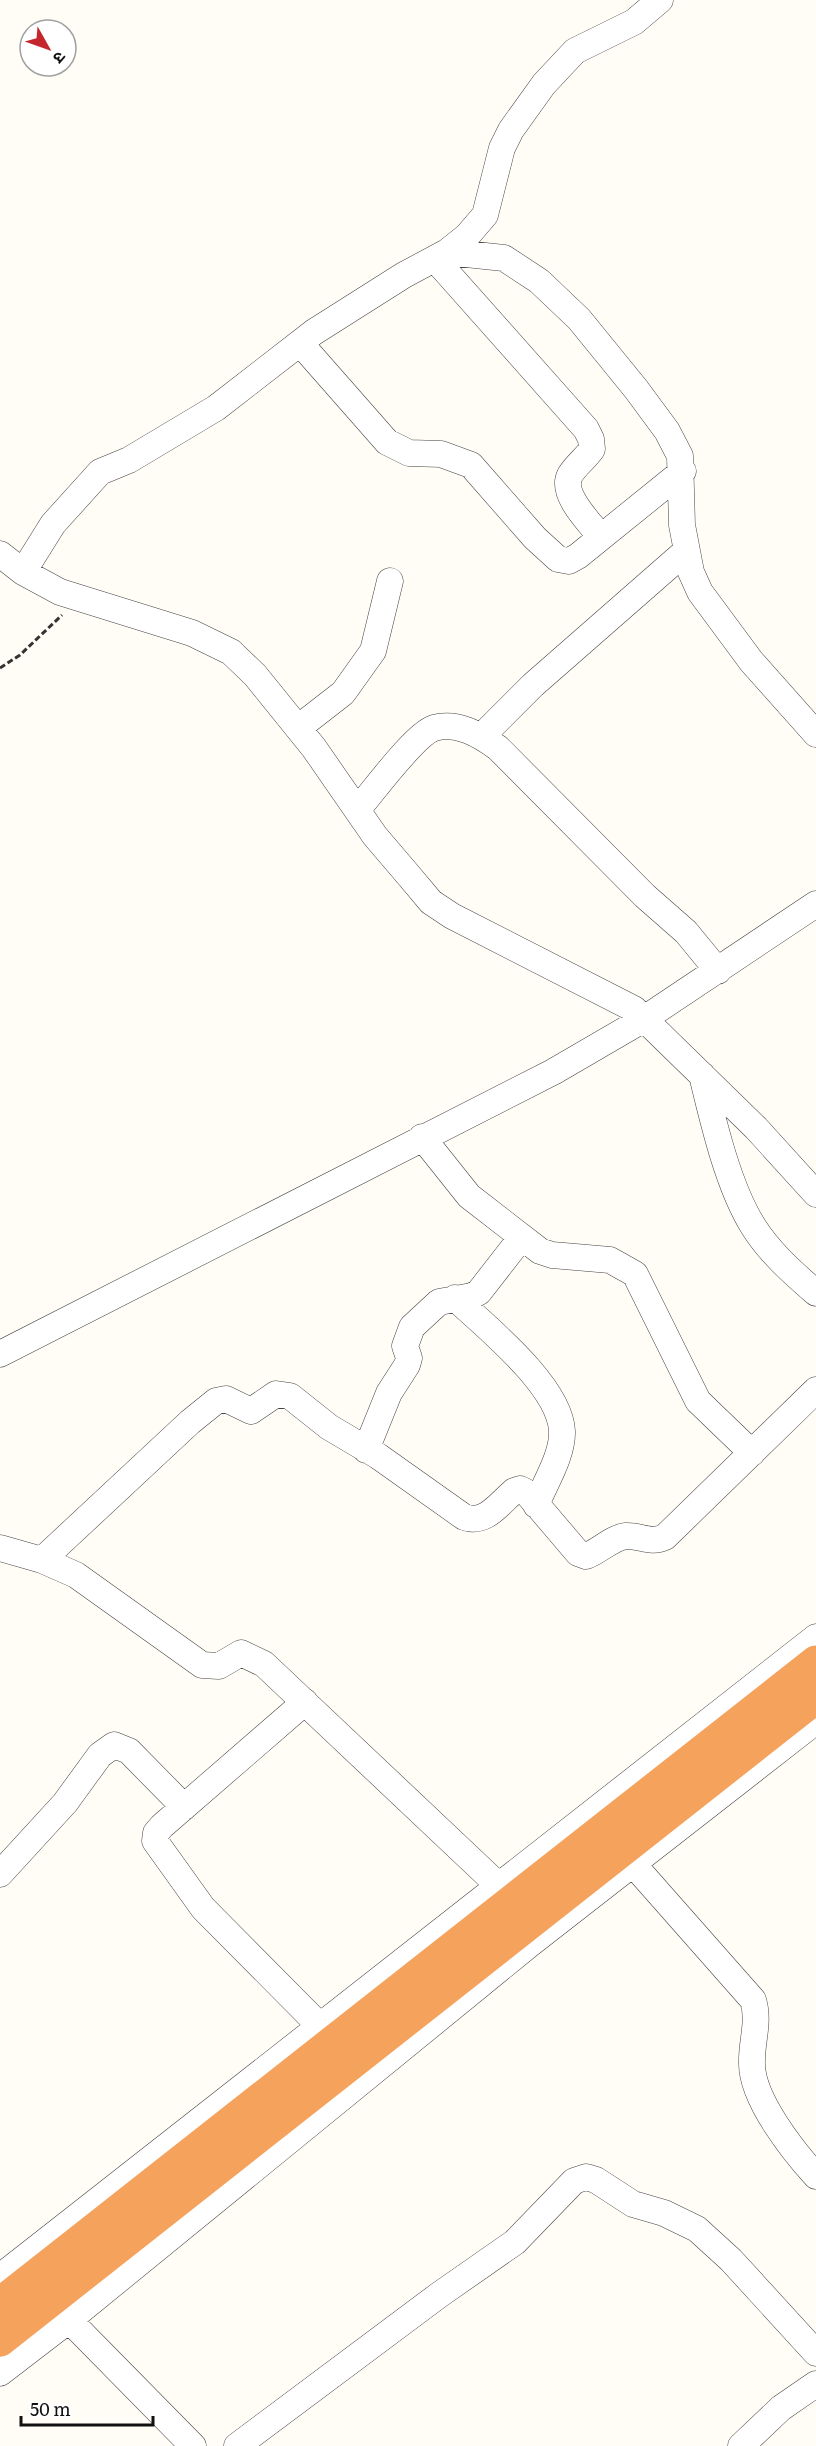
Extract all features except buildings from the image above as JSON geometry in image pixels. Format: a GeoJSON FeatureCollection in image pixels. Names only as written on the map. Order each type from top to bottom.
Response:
{"type":"FeatureCollection","features":[{"type":"Feature","properties":{"kind":"highway"},"geometry":{"type":"LineString","coordinates":[[0,2304],[816,1662]]}},
{"type":"Feature","properties":{"kind":"highway"},"geometry":{"type":"LineString","coordinates":[[0,2340],[816,1697]]}},
{"type":"Feature","properties":{"kind":"street"},"geometry":{"type":"LineString","coordinates":[[23,572],[52,524],[100,472],[129,460],[216,408],[344,312],[441,256],[478,226],[485,215],[502,148],[511,129],[555,71],[574,51],[634,22],[660,0]]}},
{"type":"Feature","properties":{"kind":"street"},"geometry":{"type":"LineString","coordinates":[[441,256],[504,258],[539,281],[560,300],[611,357],[667,431],[680,456],[683,471],[682,525],[686,551],[700,592],[726,629],[816,734]]}},
{"type":"Feature","properties":{"kind":"street"},"geometry":{"type":"LineString","coordinates":[[441,256],[586,429],[591,439],[592,449],[570,474],[568,482],[575,501],[601,537]]}},
{"type":"Feature","properties":{"kind":"street"},"geometry":{"type":"LineString","coordinates":[[300,343],[387,442],[409,453],[441,454],[471,465],[536,538],[558,559],[569,561],[683,471]]}},
{"type":"Feature","properties":{"kind":"street"},"geometry":{"type":"LineString","coordinates":[[482,736],[520,697],[686,551]]}},
{"type":"Feature","properties":{"kind":"street"},"geometry":{"type":"LineString","coordinates":[[0,554],[23,572],[79,600],[212,641],[243,662],[298,728],[410,878],[441,909],[624,1002],[653,1027],[756,1128],[816,1194]]}},
{"type":"Feature","properties":{"kind":"street"},"geometry":{"type":"LineString","coordinates":[[298,728],[343,693],[373,651],[390,581]]}},
{"type":"Feature","properties":{"kind":"street"},"geometry":{"type":"LineString","coordinates":[[358,809],[409,749],[432,729],[446,726],[482,736],[498,748],[645,896],[686,932],[718,970]]}},
{"type":"Feature","properties":{"kind":"street"},"geometry":{"type":"LineString","coordinates":[[0,1353],[430,1147],[546,1076],[653,1027],[718,970],[816,904]]}},
{"type":"Feature","properties":{"kind":"street"},"geometry":{"type":"LineString","coordinates":[[702,1075],[727,1164],[747,1215],[776,1257],[816,1293]]}},
{"type":"Feature","properties":{"kind":"street"},"geometry":{"type":"LineString","coordinates":[[430,1147],[469,1196],[521,1238],[546,1253],[610,1260],[636,1274],[698,1401],[752,1453]]}},
{"type":"Feature","properties":{"kind":"street"},"geometry":{"type":"LineString","coordinates":[[366,1450],[389,1393],[407,1365],[406,1336],[432,1306],[455,1298],[472,1296],[479,1292],[521,1238]]}},
{"type":"Feature","properties":{"kind":"street"},"geometry":{"type":"LineString","coordinates":[[455,1298],[500,1339],[541,1384],[560,1420],[562,1432],[560,1445],[536,1505]]}},
{"type":"Feature","properties":{"kind":"street"},"geometry":{"type":"LineString","coordinates":[[42,1560],[190,1422],[216,1401],[226,1399],[251,1412],[276,1394],[283,1394],[464,1517],[474,1521],[490,1513],[514,1491],[526,1492],[578,1553],[586,1556],[614,1539],[626,1536],[657,1540],[664,1537],[816,1390]]}},
{"type":"Feature","properties":{"kind":"street"},"geometry":{"type":"LineString","coordinates":[[0,1548],[42,1560],[84,1580],[202,1665],[219,1666],[236,1655],[247,1654],[264,1664],[498,1885]]}},
{"type":"Feature","properties":{"kind":"street"},"geometry":{"type":"LineString","coordinates":[[0,2277],[816,1637]]}},
{"type":"Feature","properties":{"kind":"street"},"geometry":{"type":"LineString","coordinates":[[305,1702],[184,1807],[156,1833],[155,1841],[159,1850],[203,1908],[319,2025]]}},
{"type":"Feature","properties":{"kind":"street"},"geometry":{"type":"LineString","coordinates":[[0,2373],[69,2320],[633,1864],[816,1721]]}},
{"type":"Feature","properties":{"kind":"street"},"geometry":{"type":"LineString","coordinates":[[0,1875],[51,1820],[100,1755],[114,1745],[129,1751],[184,1807]]}},
{"type":"Feature","properties":{"kind":"street"},"geometry":{"type":"LineString","coordinates":[[633,1864],[753,2000],[757,2026],[752,2063],[753,2078],[764,2104],[816,2176]]}},
{"type":"Feature","properties":{"kind":"street"},"geometry":{"type":"LineString","coordinates":[[237,2446],[431,2301],[515,2242],[574,2181],[586,2177],[596,2180],[633,2204],[664,2213],[697,2229],[731,2260],[816,2353]]}},
{"type":"Feature","properties":{"kind":"street"},"geometry":{"type":"LineString","coordinates":[[91,2205],[142,2193]]}},
{"type":"Feature","properties":{"kind":"street"},"geometry":{"type":"LineString","coordinates":[[69,2320],[193,2446]]}},
{"type":"Feature","properties":{"kind":"street"},"geometry":{"type":"LineString","coordinates":[[741,2446],[780,2408],[816,2384]]}},
{"type":"Feature","properties":{"kind":"path"},"geometry":{"type":"LineString","coordinates":[[0,668],[20,655],[79,600]]}}]}
